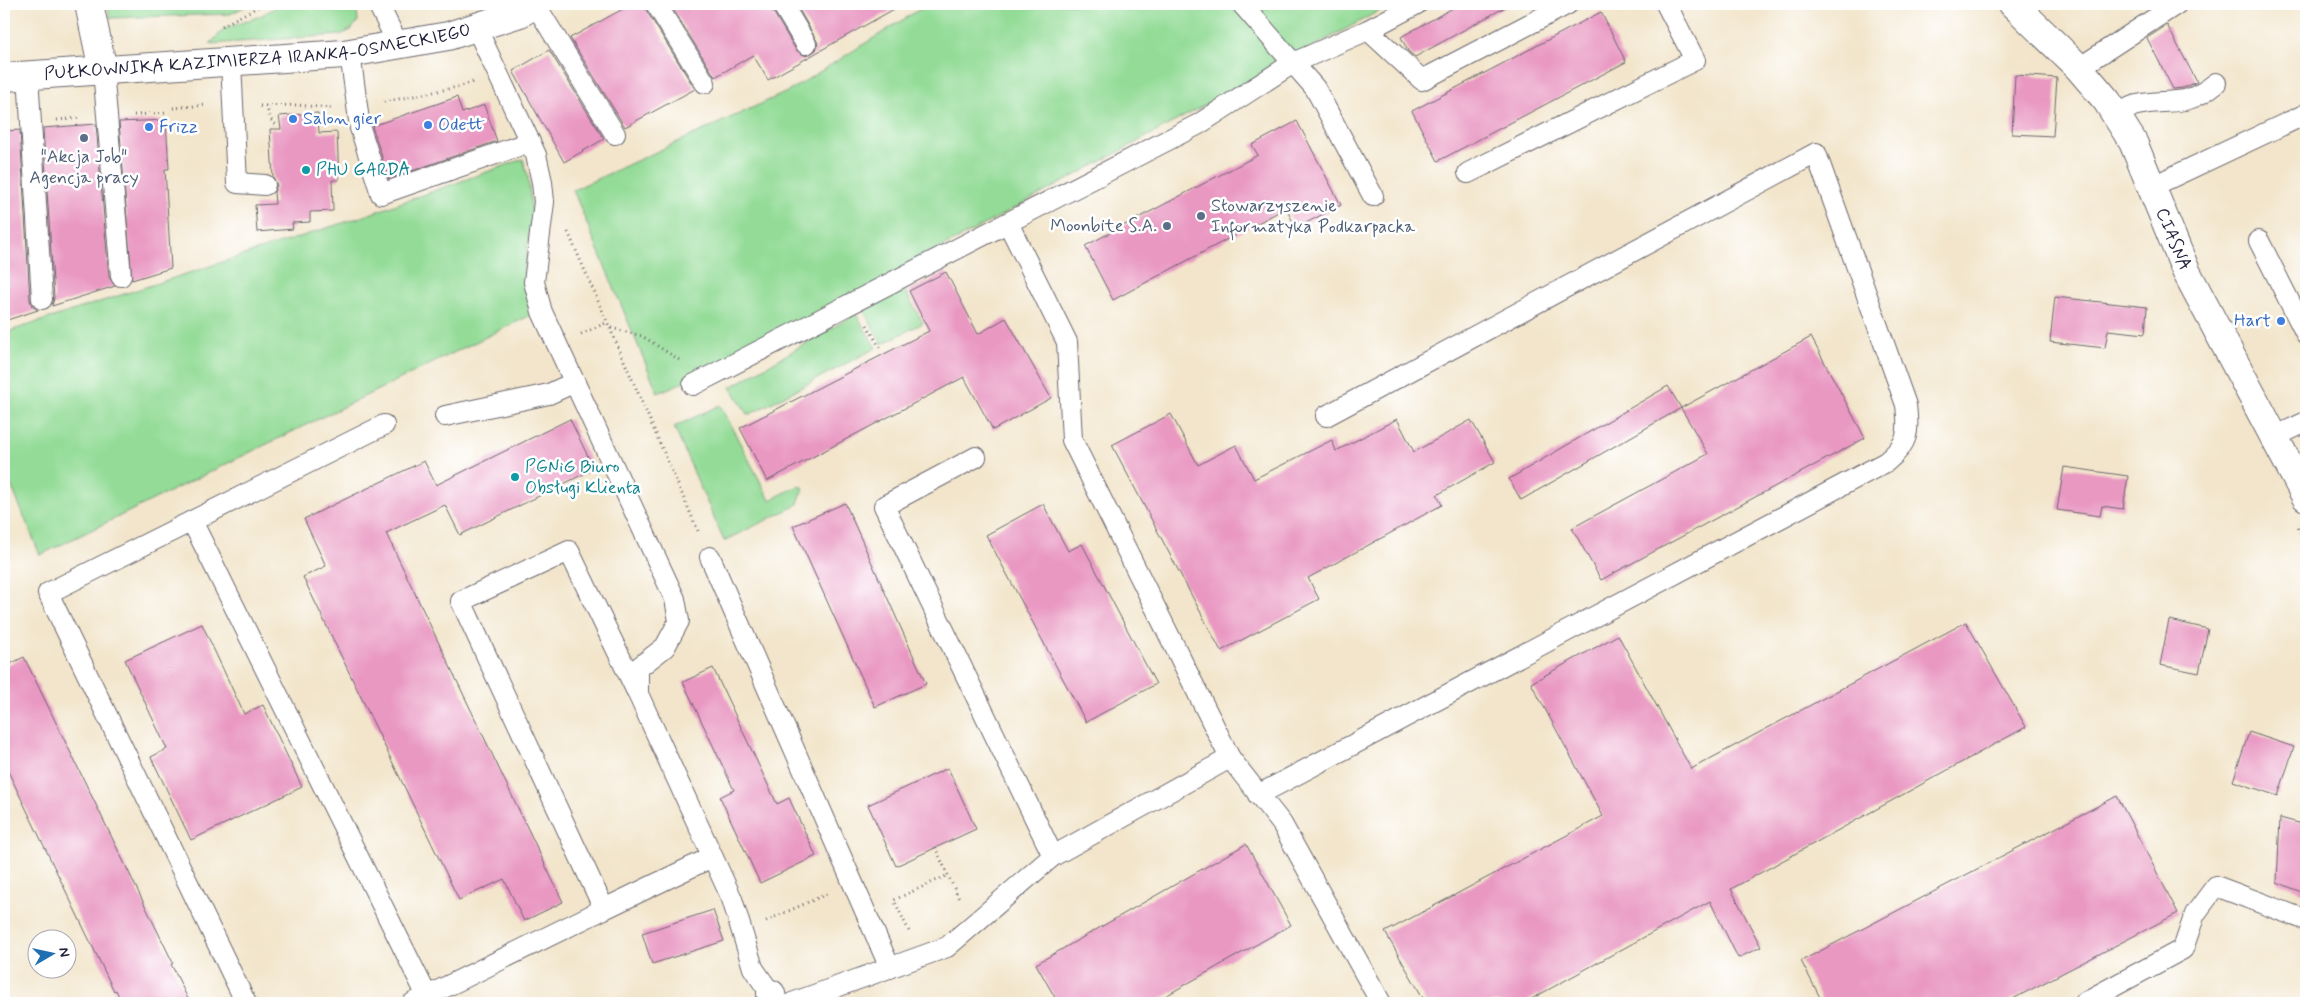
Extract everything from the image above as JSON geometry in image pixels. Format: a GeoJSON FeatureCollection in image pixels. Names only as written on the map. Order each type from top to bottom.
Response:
{"type":"FeatureCollection","features":[{"type":"Feature","properties":{"kind":"street"},"geometry":{"type":"LineString","coordinates":[[89,4],[103,70]]}},
{"type":"Feature","properties":{"kind":"street","name":"PUŁKOWNIKA KAZIMIERZA IRANKA-OSMECKIEGO"},"geometry":{"type":"LineString","coordinates":[[16,76],[350,53],[448,36],[520,13],[536,4]]}},
{"type":"Feature","properties":{"kind":"street","name":"CIASNA"},"geometry":{"type":"LineString","coordinates":[[2013,4],[2079,68],[2116,116],[2133,142],[2186,271],[2306,497]]}},
{"type":"Feature","properties":{"kind":"lane"},"geometry":{"type":"LineString","coordinates":[[378,4],[399,46]]}},
{"type":"Feature","properties":{"kind":"lane"},"geometry":{"type":"LineString","coordinates":[[536,4],[614,134]]}},
{"type":"Feature","properties":{"kind":"lane"},"geometry":{"type":"LineString","coordinates":[[656,4],[705,83]]}},
{"type":"Feature","properties":{"kind":"lane"},"geometry":{"type":"LineString","coordinates":[[782,4],[806,44]]}},
{"type":"Feature","properties":{"kind":"lane"},"geometry":{"type":"LineString","coordinates":[[1242,4],[1315,88],[1373,196]]}},
{"type":"Feature","properties":{"kind":"lane"},"geometry":{"type":"LineString","coordinates":[[693,385],[1199,124],[1294,63],[1368,30],[1417,4]]}},
{"type":"Feature","properties":{"kind":"lane"},"geometry":{"type":"LineString","coordinates":[[1368,30],[1422,80],[1568,4]]}},
{"type":"Feature","properties":{"kind":"lane"},"geometry":{"type":"LineString","coordinates":[[1468,173],[1695,60],[1666,4]]}},
{"type":"Feature","properties":{"kind":"lane"},"geometry":{"type":"LineString","coordinates":[[2079,68],[2177,4]]}},
{"type":"Feature","properties":{"kind":"lane"},"geometry":{"type":"LineString","coordinates":[[476,27],[530,142],[538,164],[544,202],[534,282],[542,312],[676,599],[680,621],[666,647],[638,668],[638,694]]}},
{"type":"Feature","properties":{"kind":"lane"},"geometry":{"type":"LineString","coordinates":[[350,53],[360,128],[381,194],[530,142]]}},
{"type":"Feature","properties":{"kind":"lane"},"geometry":{"type":"LineString","coordinates":[[231,62],[237,183],[264,185]]}},
{"type":"Feature","properties":{"kind":"lane"},"geometry":{"type":"LineString","coordinates":[[103,70],[121,276]]}},
{"type":"Feature","properties":{"kind":"lane"},"geometry":{"type":"LineString","coordinates":[[16,76],[42,299]]}},
{"type":"Feature","properties":{"kind":"lane"},"geometry":{"type":"LineString","coordinates":[[2116,116],[2135,105],[2183,102],[2195,98],[2216,83]]}},
{"type":"Feature","properties":{"kind":"lane"},"geometry":{"type":"LineString","coordinates":[[2150,187],[2306,114]]}},
{"type":"Feature","properties":{"kind":"lane"},"geometry":{"type":"LineString","coordinates":[[1258,795],[1886,462],[1899,451],[1909,431],[1906,405],[1816,153],[1326,416]]}},
{"type":"Feature","properties":{"kind":"lane"},"geometry":{"type":"LineString","coordinates":[[1008,223],[1067,342],[1072,440],[1230,758],[1282,824],[1381,1003]]}},
{"type":"Feature","properties":{"kind":"lane"},"geometry":{"type":"LineString","coordinates":[[2259,241],[2306,334]]}},
{"type":"Feature","properties":{"kind":"lane"},"geometry":{"type":"LineString","coordinates":[[444,416],[549,394],[575,382]]}},
{"type":"Feature","properties":{"kind":"lane"},"geometry":{"type":"LineString","coordinates":[[2274,437],[2306,422]]}},
{"type":"Feature","properties":{"kind":"lane"},"geometry":{"type":"LineString","coordinates":[[246,1003],[48,593],[384,425]]}},
{"type":"Feature","properties":{"kind":"lane"},"geometry":{"type":"LineString","coordinates":[[976,457],[884,506],[1053,856]]}},
{"type":"Feature","properties":{"kind":"lane"},"geometry":{"type":"LineString","coordinates":[[192,521],[420,1000],[712,857]]}},
{"type":"Feature","properties":{"kind":"lane"},"geometry":{"type":"LineString","coordinates":[[604,909],[461,601],[569,551],[638,694],[732,899],[753,968],[779,1000],[890,968],[947,948],[1053,856],[1230,758]]}},
{"type":"Feature","properties":{"kind":"lane"},"geometry":{"type":"LineString","coordinates":[[710,557],[890,968]]}},
{"type":"Feature","properties":{"kind":"lane"},"geometry":{"type":"LineString","coordinates":[[2083,1003],[2183,950],[2195,914],[2216,886],[2306,920]]}},
{"type":"Feature","properties":{"kind":"path"},"geometry":{"type":"LineString","coordinates":[[222,26],[262,4]]}},
{"type":"Feature","properties":{"kind":"path"},"geometry":{"type":"LineString","coordinates":[[266,106],[271,120],[277,126]]}},
{"type":"Feature","properties":{"kind":"path"},"geometry":{"type":"LineString","coordinates":[[544,202],[561,215],[710,557]]}},
{"type":"Feature","properties":{"kind":"path"},"geometry":{"type":"LineString","coordinates":[[599,326],[608,322]]}},
{"type":"Feature","properties":{"kind":"path"},"geometry":{"type":"LineString","coordinates":[[610,328],[642,336],[681,360],[693,385]]}},
{"type":"Feature","properties":{"kind":"path"},"geometry":{"type":"LineString","coordinates":[[936,847],[952,883]]}},
{"type":"Feature","properties":{"kind":"path"},"geometry":{"type":"LineString","coordinates":[[922,958],[894,900],[948,875]]}},
{"type":"Feature","properties":{"kind":"green space"},"geometry":{"type":"Polygon","coordinates":[[[107,4],[251,4],[230,14],[110,18],[107,4]]]}},
{"type":"Feature","properties":{"kind":"green space"},"geometry":{"type":"Polygon","coordinates":[[[282,4],[354,4],[358,21],[351,30],[340,35],[210,44],[224,29],[260,16],[282,4]]]}},
{"type":"Feature","properties":{"kind":"green space"},"geometry":{"type":"Polygon","coordinates":[[[928,4],[1392,4],[736,359],[658,393],[573,190],[789,91],[928,4]]]}},
{"type":"Feature","properties":{"kind":"green space"},"geometry":{"type":"Polygon","coordinates":[[[523,159],[528,177],[532,216],[524,270],[531,315],[40,555],[4,468],[4,333],[361,217],[523,159]]]}},
{"type":"Feature","properties":{"kind":"green space"},"geometry":{"type":"Polygon","coordinates":[[[904,289],[923,323],[882,344],[863,310],[904,289]]]}},
{"type":"Feature","properties":{"kind":"green space"},"geometry":{"type":"Polygon","coordinates":[[[856,314],[876,348],[748,415],[731,387],[856,314]]]}},
{"type":"Feature","properties":{"kind":"green space"},"geometry":{"type":"Polygon","coordinates":[[[720,405],[770,500],[798,486],[804,488],[797,505],[724,541],[674,427],[720,405]]]}},
{"type":"Feature","properties":{"kind":"building"},"geometry":{"type":"Polygon","coordinates":[[[632,4],[644,4],[695,89],[625,127],[570,38],[632,4]]]}},
{"type":"Feature","properties":{"kind":"building"},"geometry":{"type":"Polygon","coordinates":[[[670,4],[770,4],[796,50],[806,56],[816,50],[818,43],[796,4],[903,4],[768,80],[753,55],[715,77],[670,4]]]}},
{"type":"Feature","properties":{"kind":"building"},"geometry":{"type":"Polygon","coordinates":[[[1460,4],[1511,4],[1415,57],[1408,51],[1401,37],[1460,4]]]}},
{"type":"Feature","properties":{"kind":"building"},"geometry":{"type":"Polygon","coordinates":[[[1601,12],[1626,62],[1438,161],[1412,111],[1601,12]]]}},
{"type":"Feature","properties":{"kind":"building"},"geometry":{"type":"Polygon","coordinates":[[[2167,25],[2197,82],[2183,88],[2173,89],[2147,38],[2167,25]]]}},
{"type":"Feature","properties":{"kind":"building"},"geometry":{"type":"Polygon","coordinates":[[[549,50],[604,139],[564,162],[513,71],[549,50]]]}},
{"type":"Feature","properties":{"kind":"building"},"geometry":{"type":"Polygon","coordinates":[[[2015,75],[2057,78],[2053,136],[2012,134],[2015,75]]]}},
{"type":"Feature","properties":{"kind":"building"},"geometry":{"type":"Polygon","coordinates":[[[457,97],[462,113],[484,105],[497,141],[389,179],[372,126],[457,97]]]}},
{"type":"Feature","properties":{"kind":"building","name":"PHU GARDA"},"geometry":{"type":"Polygon","coordinates":[[[318,113],[319,133],[337,132],[339,180],[332,180],[333,211],[310,212],[310,222],[292,223],[293,229],[257,232],[255,205],[275,204],[274,192],[277,185],[273,177],[270,129],[281,129],[279,116],[318,113]]]}},
{"type":"Feature","properties":{"kind":"building"},"geometry":{"type":"Polygon","coordinates":[[[166,120],[169,169],[165,169],[171,268],[132,280],[119,122],[166,120]]]}},
{"type":"Feature","properties":{"kind":"building"},"geometry":{"type":"Polygon","coordinates":[[[1297,121],[1341,205],[1296,228],[1286,208],[1113,300],[1085,246],[1258,155],[1252,145],[1297,121]]]}},
{"type":"Feature","properties":{"kind":"building"},"geometry":{"type":"Polygon","coordinates":[[[96,124],[109,277],[115,286],[52,306],[54,298],[43,128],[96,124]]]}},
{"type":"Feature","properties":{"kind":"building"},"geometry":{"type":"Polygon","coordinates":[[[20,130],[30,300],[32,306],[38,310],[4,321],[4,131],[20,130]]]}},
{"type":"Feature","properties":{"kind":"building"},"geometry":{"type":"Polygon","coordinates":[[[946,272],[978,334],[1006,318],[1051,398],[993,430],[964,377],[767,481],[740,428],[929,331],[909,291],[946,272]]]}},
{"type":"Feature","properties":{"kind":"building"},"geometry":{"type":"Polygon","coordinates":[[[2055,297],[2147,307],[2145,334],[2108,330],[2105,348],[2050,342],[2055,297]]]}},
{"type":"Feature","properties":{"kind":"building"},"geometry":{"type":"Polygon","coordinates":[[[1811,337],[1865,438],[1601,580],[1572,528],[1708,454],[1681,408],[1811,337]]]}},
{"type":"Feature","properties":{"kind":"building"},"geometry":{"type":"Polygon","coordinates":[[[1668,386],[1681,408],[1521,500],[1509,479],[1668,386]]]}},
{"type":"Feature","properties":{"kind":"building"},"geometry":{"type":"Polygon","coordinates":[[[1171,414],[1198,465],[1236,445],[1254,479],[1332,440],[1336,451],[1397,419],[1414,452],[1471,420],[1495,462],[1437,495],[1442,505],[1308,578],[1319,599],[1221,651],[1112,445],[1171,414]]]}},
{"type":"Feature","properties":{"kind":"building"},"geometry":{"type":"Polygon","coordinates":[[[570,419],[594,469],[460,535],[445,505],[386,533],[563,902],[524,921],[504,879],[459,900],[303,577],[326,566],[304,519],[424,461],[436,485],[570,419]]]}},
{"type":"Feature","properties":{"kind":"building"},"geometry":{"type":"Polygon","coordinates":[[[2064,467],[2128,476],[2123,509],[2102,506],[2100,516],[2057,510],[2064,467]]]}},
{"type":"Feature","properties":{"kind":"building"},"geometry":{"type":"Polygon","coordinates":[[[845,503],[926,684],[875,707],[793,526],[845,503]]]}},
{"type":"Feature","properties":{"kind":"building"},"geometry":{"type":"Polygon","coordinates":[[[1043,504],[1068,551],[1082,544],[1156,684],[1086,722],[986,535],[1043,504]]]}},
{"type":"Feature","properties":{"kind":"building"},"geometry":{"type":"Polygon","coordinates":[[[2169,620],[2208,629],[2199,673],[2160,665],[2169,620]]]}},
{"type":"Feature","properties":{"kind":"building"},"geometry":{"type":"Polygon","coordinates":[[[1966,622],[2026,727],[1731,889],[1761,947],[1738,958],[1710,901],[1524,1003],[1426,1003],[1385,932],[1603,816],[1531,683],[1618,635],[1691,769],[1966,622]]]}},
{"type":"Feature","properties":{"kind":"building"},"geometry":{"type":"Polygon","coordinates":[[[202,624],[244,714],[263,705],[302,787],[191,840],[151,757],[167,749],[125,660],[202,624]]]}},
{"type":"Feature","properties":{"kind":"building"},"geometry":{"type":"Polygon","coordinates":[[[24,657],[173,963],[171,964],[190,1003],[122,1003],[116,990],[114,991],[4,763],[4,667],[24,657]]]}},
{"type":"Feature","properties":{"kind":"building"},"geometry":{"type":"Polygon","coordinates":[[[713,668],[777,804],[789,798],[816,856],[760,883],[720,797],[734,790],[683,682],[713,668]]]}},
{"type":"Feature","properties":{"kind":"building"},"geometry":{"type":"Polygon","coordinates":[[[2249,732],[2294,747],[2278,796],[2233,781],[2249,732]]]}},
{"type":"Feature","properties":{"kind":"building"},"geometry":{"type":"Polygon","coordinates":[[[948,768],[976,829],[896,866],[868,805],[948,768]]]}},
{"type":"Feature","properties":{"kind":"building"},"geometry":{"type":"Polygon","coordinates":[[[2117,796],[2178,913],[2005,1003],[1823,1003],[1801,961],[2117,796]]]}},
{"type":"Feature","properties":{"kind":"building"},"geometry":{"type":"Polygon","coordinates":[[[2280,818],[2306,825],[2306,894],[2277,882],[2280,818]]]}},
{"type":"Feature","properties":{"kind":"building"},"geometry":{"type":"Polygon","coordinates":[[[1246,844],[1291,925],[1153,1003],[1058,1003],[1036,964],[1246,844]]]}},
{"type":"Feature","properties":{"kind":"building"},"geometry":{"type":"Polygon","coordinates":[[[713,910],[724,941],[652,964],[642,933],[713,910]]]}},
{"type":"Feature","properties":{"kind":"place","name":"Salon gier"},"geometry":{"type":"Point","coordinates":[293,119]}},
{"type":"Feature","properties":{"kind":"place","name":"Odett"},"geometry":{"type":"Point","coordinates":[428,125]}},
{"type":"Feature","properties":{"kind":"place","name":"Frizz"},"geometry":{"type":"Point","coordinates":[149,127]}},
{"type":"Feature","properties":{"kind":"place","name":"\"Akcja Job\" Agencja pracy"},"geometry":{"type":"Point","coordinates":[84,138]}},
{"type":"Feature","properties":{"kind":"place","name":"PHU GARDA"},"geometry":{"type":"Point","coordinates":[306,170]}},
{"type":"Feature","properties":{"kind":"place","name":"Stowarzyszenie Informatyka Podkarpacka"},"geometry":{"type":"Point","coordinates":[1201,216]}},
{"type":"Feature","properties":{"kind":"place","name":"Moonbite S.A."},"geometry":{"type":"Point","coordinates":[1167,226]}},
{"type":"Feature","properties":{"kind":"place","name":"Hart"},"geometry":{"type":"Point","coordinates":[2281,321]}},
{"type":"Feature","properties":{"kind":"place","name":"PGNiG Biuro Obsługi Klienta"},"geometry":{"type":"Point","coordinates":[515,477]}}]}
